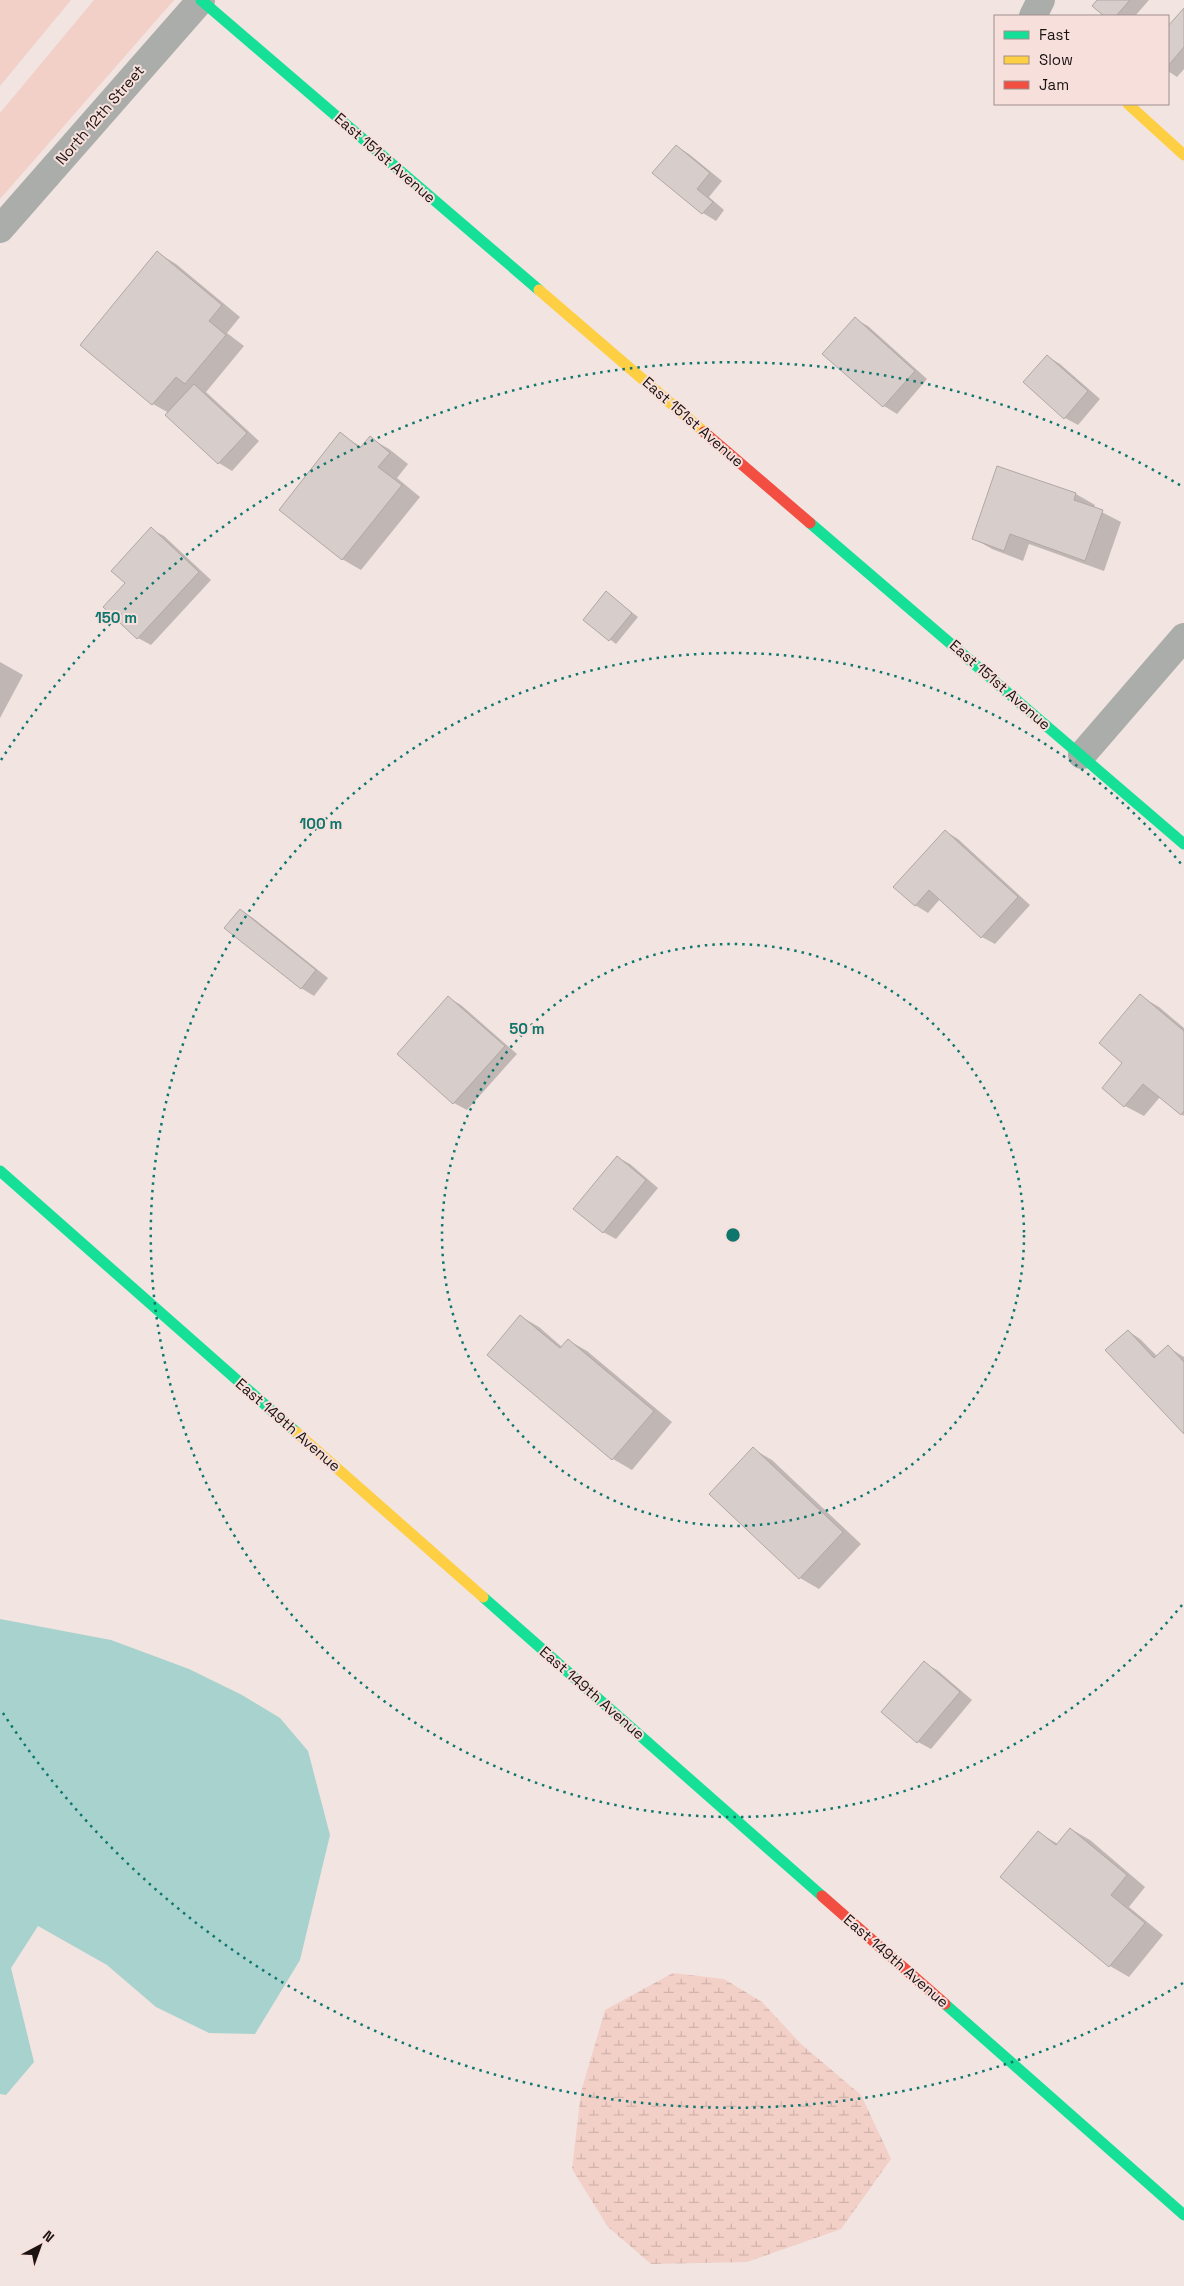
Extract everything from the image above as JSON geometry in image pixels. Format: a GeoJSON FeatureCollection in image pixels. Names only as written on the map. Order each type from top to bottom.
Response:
{"type":"FeatureCollection","features":[{"type":"Feature","properties":{"kind":"street","name":"North 12th Street"},"geometry":{"type":"LineString","coordinates":[[0,229],[201,0]]}},
{"type":"Feature","properties":{"kind":"street","name":"East 151st Avenue"},"geometry":{"type":"LineString","coordinates":[[201,0],[1184,844]]}},
{"type":"Feature","properties":{"kind":"street"},"geometry":{"type":"LineString","coordinates":[[1034,15],[1041,0]]}},
{"type":"Feature","properties":{"kind":"street"},"geometry":{"type":"LineString","coordinates":[[1129,105],[1184,155]]}},
{"type":"Feature","properties":{"kind":"street"},"geometry":{"type":"LineString","coordinates":[[1082,755],[1184,637]]}},
{"type":"Feature","properties":{"kind":"street","name":"East 149th Avenue"},"geometry":{"type":"LineString","coordinates":[[0,1171],[1184,2215]]}},
{"type":"Feature","properties":{"kind":"green space"},"geometry":{"type":"Polygon","coordinates":[[[0,0],[71,0],[0,86],[0,0]]]}},
{"type":"Feature","properties":{"kind":"green space"},"geometry":{"type":"Polygon","coordinates":[[[94,0],[174,0],[0,199],[0,113],[94,0]]]}},
{"type":"Feature","properties":{"kind":"green space"},"geometry":{"type":"Polygon","coordinates":[[[673,1973],[724,1979],[762,2002],[801,2044],[861,2095],[891,2159],[841,2229],[747,2262],[651,2264],[608,2227],[572,2169],[581,2092],[605,2010],[673,1973]]]}},
{"type":"Feature","properties":{"kind":"water"},"geometry":{"type":"Polygon","coordinates":[[[0,1619],[111,1640],[189,1669],[242,1695],[280,1718],[308,1751],[330,1835],[300,1960],[255,2034],[209,2033],[156,2007],[107,1965],[38,1926],[11,1968],[34,2062],[6,2095],[0,2094],[0,1619]]]}},
{"type":"Feature","properties":{"kind":"building"},"geometry":{"type":"Polygon","coordinates":[[[1097,0],[1130,0],[1117,15],[1103,15],[1092,6],[1097,0]]]}},
{"type":"Feature","properties":{"kind":"building"},"geometry":{"type":"Polygon","coordinates":[[[1184,8],[1184,47],[1169,65],[1169,25],[1184,8]]]}},
{"type":"Feature","properties":{"kind":"building"},"geometry":{"type":"Polygon","coordinates":[[[676,145],[710,173],[697,189],[713,202],[702,214],[652,173],[676,145]]]}},
{"type":"Feature","properties":{"kind":"building"},"geometry":{"type":"Polygon","coordinates":[[[157,251],[222,305],[209,321],[226,335],[185,384],[176,377],[152,405],[80,345],[157,251]]]}},
{"type":"Feature","properties":{"kind":"building"},"geometry":{"type":"Polygon","coordinates":[[[855,317],[915,371],[883,407],[822,354],[855,317]]]}},
{"type":"Feature","properties":{"kind":"building"},"geometry":{"type":"Polygon","coordinates":[[[1047,355],[1088,391],[1064,419],[1023,382],[1047,355]]]}},
{"type":"Feature","properties":{"kind":"building"},"geometry":{"type":"Polygon","coordinates":[[[194,384],[247,433],[218,464],[165,415],[194,384]]]}},
{"type":"Feature","properties":{"kind":"building"},"geometry":{"type":"Polygon","coordinates":[[[340,432],[360,448],[370,436],[390,453],[378,467],[402,485],[342,560],[279,510],[340,432]]]}},
{"type":"Feature","properties":{"kind":"building"},"geometry":{"type":"Polygon","coordinates":[[[997,466],[1076,493],[1074,500],[1103,510],[1085,561],[1010,534],[1004,551],[972,539],[997,466]]]}},
{"type":"Feature","properties":{"kind":"building"},"geometry":{"type":"Polygon","coordinates":[[[151,527],[199,572],[137,639],[103,607],[125,583],[111,571],[151,527]]]}},
{"type":"Feature","properties":{"kind":"building"},"geometry":{"type":"Polygon","coordinates":[[[606,591],[632,613],[609,641],[583,620],[606,591]]]}},
{"type":"Feature","properties":{"kind":"building"},"geometry":{"type":"Polygon","coordinates":[[[945,830],[1018,897],[981,938],[929,890],[915,906],[893,887],[945,830]]]}},
{"type":"Feature","properties":{"kind":"building"},"geometry":{"type":"Polygon","coordinates":[[[240,909],[316,970],[301,989],[224,928],[240,909]]]}},
{"type":"Feature","properties":{"kind":"building"},"geometry":{"type":"Polygon","coordinates":[[[1140,994],[1184,1031],[1184,1111],[1181,1115],[1143,1084],[1124,1107],[1102,1088],[1122,1063],[1099,1043],[1140,994]]]}},
{"type":"Feature","properties":{"kind":"building"},"geometry":{"type":"Polygon","coordinates":[[[448,996],[505,1046],[453,1104],[397,1054],[448,996]]]}},
{"type":"Feature","properties":{"kind":"building"},"geometry":{"type":"Polygon","coordinates":[[[617,1156],[646,1180],[603,1233],[573,1209],[617,1156]]]}},
{"type":"Feature","properties":{"kind":"building"},"geometry":{"type":"Polygon","coordinates":[[[520,1315],[560,1348],[568,1339],[654,1411],[612,1460],[487,1355],[520,1315]]]}},
{"type":"Feature","properties":{"kind":"building"},"geometry":{"type":"Polygon","coordinates":[[[1128,1330],[1154,1358],[1168,1345],[1184,1362],[1184,1434],[1105,1350],[1128,1330]]]}},
{"type":"Feature","properties":{"kind":"building"},"geometry":{"type":"Polygon","coordinates":[[[753,1447],[843,1532],[799,1579],[709,1494],[753,1447]]]}},
{"type":"Feature","properties":{"kind":"building"},"geometry":{"type":"Polygon","coordinates":[[[924,1661],[960,1692],[917,1743],[881,1712],[924,1661]]]}},
{"type":"Feature","properties":{"kind":"building"},"geometry":{"type":"Polygon","coordinates":[[[1070,1828],[1127,1875],[1111,1895],[1145,1923],[1109,1967],[1000,1877],[1038,1831],[1056,1845],[1070,1828]]]}},
{"type":"Feature","properties":{"kind":"traffic: fast"},"geometry":{"type":"LineString","coordinates":[[201,0],[539,290]]}},
{"type":"Feature","properties":{"kind":"traffic: fast"},"geometry":{"type":"LineString","coordinates":[[810,523],[1184,844]]}},
{"type":"Feature","properties":{"kind":"traffic: fast"},"geometry":{"type":"LineString","coordinates":[[0,1171],[296,1432]]}},
{"type":"Feature","properties":{"kind":"traffic: fast"},"geometry":{"type":"LineString","coordinates":[[483,1597],[822,1896]]}},
{"type":"Feature","properties":{"kind":"traffic: fast"},"geometry":{"type":"LineString","coordinates":[[945,2004],[1184,2215]]}},
{"type":"Feature","properties":{"kind":"traffic: slow"},"geometry":{"type":"LineString","coordinates":[[1129,105],[1184,155]]}},
{"type":"Feature","properties":{"kind":"traffic: slow"},"geometry":{"type":"LineString","coordinates":[[539,290],[704,432]]}},
{"type":"Feature","properties":{"kind":"traffic: slow"},"geometry":{"type":"LineString","coordinates":[[296,1432],[483,1597]]}},
{"type":"Feature","properties":{"kind":"traffic: jam"},"geometry":{"type":"LineString","coordinates":[[704,432],[810,523]]}},
{"type":"Feature","properties":{"kind":"traffic: jam"},"geometry":{"type":"LineString","coordinates":[[822,1896],[945,2004]]}}]}
